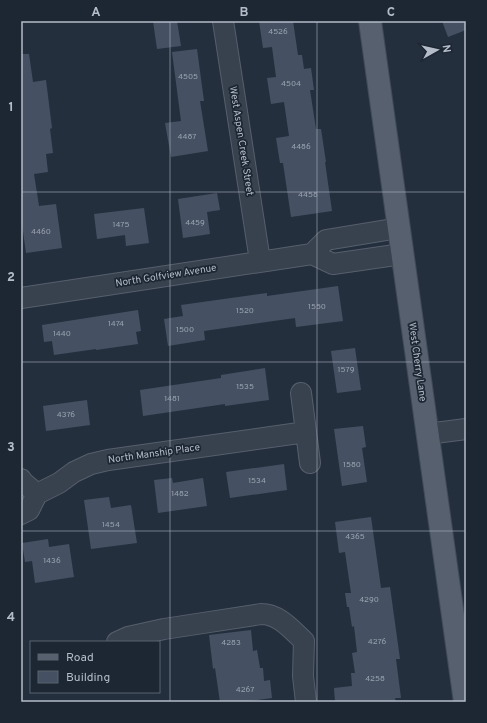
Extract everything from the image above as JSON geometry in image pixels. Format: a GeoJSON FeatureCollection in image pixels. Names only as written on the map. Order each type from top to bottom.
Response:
{"type":"FeatureCollection","features":[{"type":"Feature","properties":{"kind":"main road","name":"West Cherry Lane"},"geometry":{"type":"LineString","coordinates":[[370,21],[465,702]]}},
{"type":"Feature","properties":{"kind":"street","name":"West Aspen Creek Street"},"geometry":{"type":"LineString","coordinates":[[223,21],[260,261]]}},
{"type":"Feature","properties":{"kind":"street"},"geometry":{"type":"LineString","coordinates":[[399,228],[326,240],[312,254],[332,264],[402,254]]}},
{"type":"Feature","properties":{"kind":"street","name":"North Golfview Avenue"},"geometry":{"type":"LineString","coordinates":[[21,298],[312,254]]}},
{"type":"Feature","properties":{"kind":"street"},"geometry":{"type":"LineString","coordinates":[[301,393],[310,462]]}},
{"type":"Feature","properties":{"kind":"street"},"geometry":{"type":"LineString","coordinates":[[427,434],[466,429]]}},
{"type":"Feature","properties":{"kind":"street","name":"North Manship Place"},"geometry":{"type":"LineString","coordinates":[[37,494],[59,484],[74,472],[91,464],[108,460],[306,432]]}},
{"type":"Feature","properties":{"kind":"street"},"geometry":{"type":"LineString","coordinates":[[21,479],[37,494],[29,510],[21,514]]}},
{"type":"Feature","properties":{"kind":"street"},"geometry":{"type":"LineString","coordinates":[[119,641],[128,637],[164,630],[268,614],[277,617],[304,640],[303,676],[306,702]]}},
{"type":"Feature","properties":{"kind":"building"},"geometry":{"type":"Polygon","coordinates":[[[153,21],[177,21],[181,46],[157,49],[153,21]]]}},
{"type":"Feature","properties":{"kind":"building"},"geometry":{"type":"Polygon","coordinates":[[[259,21],[293,21],[298,55],[302,55],[304,69],[311,68],[314,90],[310,90],[316,129],[321,129],[332,211],[291,217],[283,163],[280,163],[276,138],[289,136],[284,102],[271,104],[267,78],[276,77],[272,47],[263,48],[259,21]]]}},
{"type":"Feature","properties":{"kind":"building"},"geometry":{"type":"Polygon","coordinates":[[[442,21],[466,21],[466,30],[448,37],[442,21]]]}},
{"type":"Feature","properties":{"kind":"building"},"geometry":{"type":"Polygon","coordinates":[[[197,49],[204,101],[200,101],[208,151],[171,157],[165,123],[181,121],[172,52],[197,49]]]}},
{"type":"Feature","properties":{"kind":"building"},"geometry":{"type":"Polygon","coordinates":[[[21,54],[29,54],[33,82],[46,80],[52,128],[50,129],[53,153],[46,154],[48,172],[34,174],[39,206],[56,204],[62,248],[26,253],[21,217],[21,54]]]}},
{"type":"Feature","properties":{"kind":"building"},"geometry":{"type":"Polygon","coordinates":[[[217,193],[220,210],[207,212],[210,234],[183,238],[178,199],[217,193]]]}},
{"type":"Feature","properties":{"kind":"building"},"geometry":{"type":"Polygon","coordinates":[[[144,208],[149,243],[126,246],[125,235],[97,239],[94,214],[144,208]]]}},
{"type":"Feature","properties":{"kind":"building"},"geometry":{"type":"Polygon","coordinates":[[[338,286],[343,321],[296,327],[295,318],[204,331],[205,340],[168,346],[164,319],[183,316],[181,305],[267,293],[267,296],[338,286]]]}},
{"type":"Feature","properties":{"kind":"building"},"geometry":{"type":"Polygon","coordinates":[[[138,310],[141,331],[136,332],[138,344],[54,355],[52,341],[44,342],[42,325],[138,310]]]}},
{"type":"Feature","properties":{"kind":"building"},"geometry":{"type":"Polygon","coordinates":[[[355,348],[361,390],[337,393],[331,351],[355,348]]]}},
{"type":"Feature","properties":{"kind":"building"},"geometry":{"type":"Polygon","coordinates":[[[265,368],[269,400],[225,406],[225,404],[143,416],[140,390],[221,378],[221,375],[265,368]]]}},
{"type":"Feature","properties":{"kind":"building"},"geometry":{"type":"Polygon","coordinates":[[[87,400],[90,425],[46,431],[43,406],[87,400]]]}},
{"type":"Feature","properties":{"kind":"building"},"geometry":{"type":"Polygon","coordinates":[[[363,426],[366,447],[362,448],[367,482],[342,486],[334,429],[363,426]]]}},
{"type":"Feature","properties":{"kind":"building"},"geometry":{"type":"Polygon","coordinates":[[[284,464],[287,490],[230,498],[226,472],[284,464]]]}},
{"type":"Feature","properties":{"kind":"building"},"geometry":{"type":"Polygon","coordinates":[[[172,478],[173,483],[203,478],[207,506],[158,513],[154,480],[172,478]]]}},
{"type":"Feature","properties":{"kind":"building"},"geometry":{"type":"Polygon","coordinates":[[[109,497],[111,508],[131,505],[137,543],[91,549],[84,500],[109,497]]]}},
{"type":"Feature","properties":{"kind":"building"},"geometry":{"type":"Polygon","coordinates":[[[371,517],[381,588],[390,587],[400,659],[396,659],[401,698],[395,698],[396,702],[335,702],[334,688],[352,686],[351,673],[355,673],[352,653],[357,652],[354,626],[352,627],[345,593],[351,593],[345,552],[339,553],[335,522],[371,517]]]}},
{"type":"Feature","properties":{"kind":"building"},"geometry":{"type":"Polygon","coordinates":[[[48,539],[49,547],[69,544],[74,577],[35,583],[32,561],[25,562],[22,543],[48,539]]]}},
{"type":"Feature","properties":{"kind":"building"},"geometry":{"type":"Polygon","coordinates":[[[251,630],[253,651],[257,650],[260,668],[263,668],[264,681],[270,680],[272,698],[242,702],[220,702],[215,668],[213,669],[209,635],[251,630]]]}}]}
